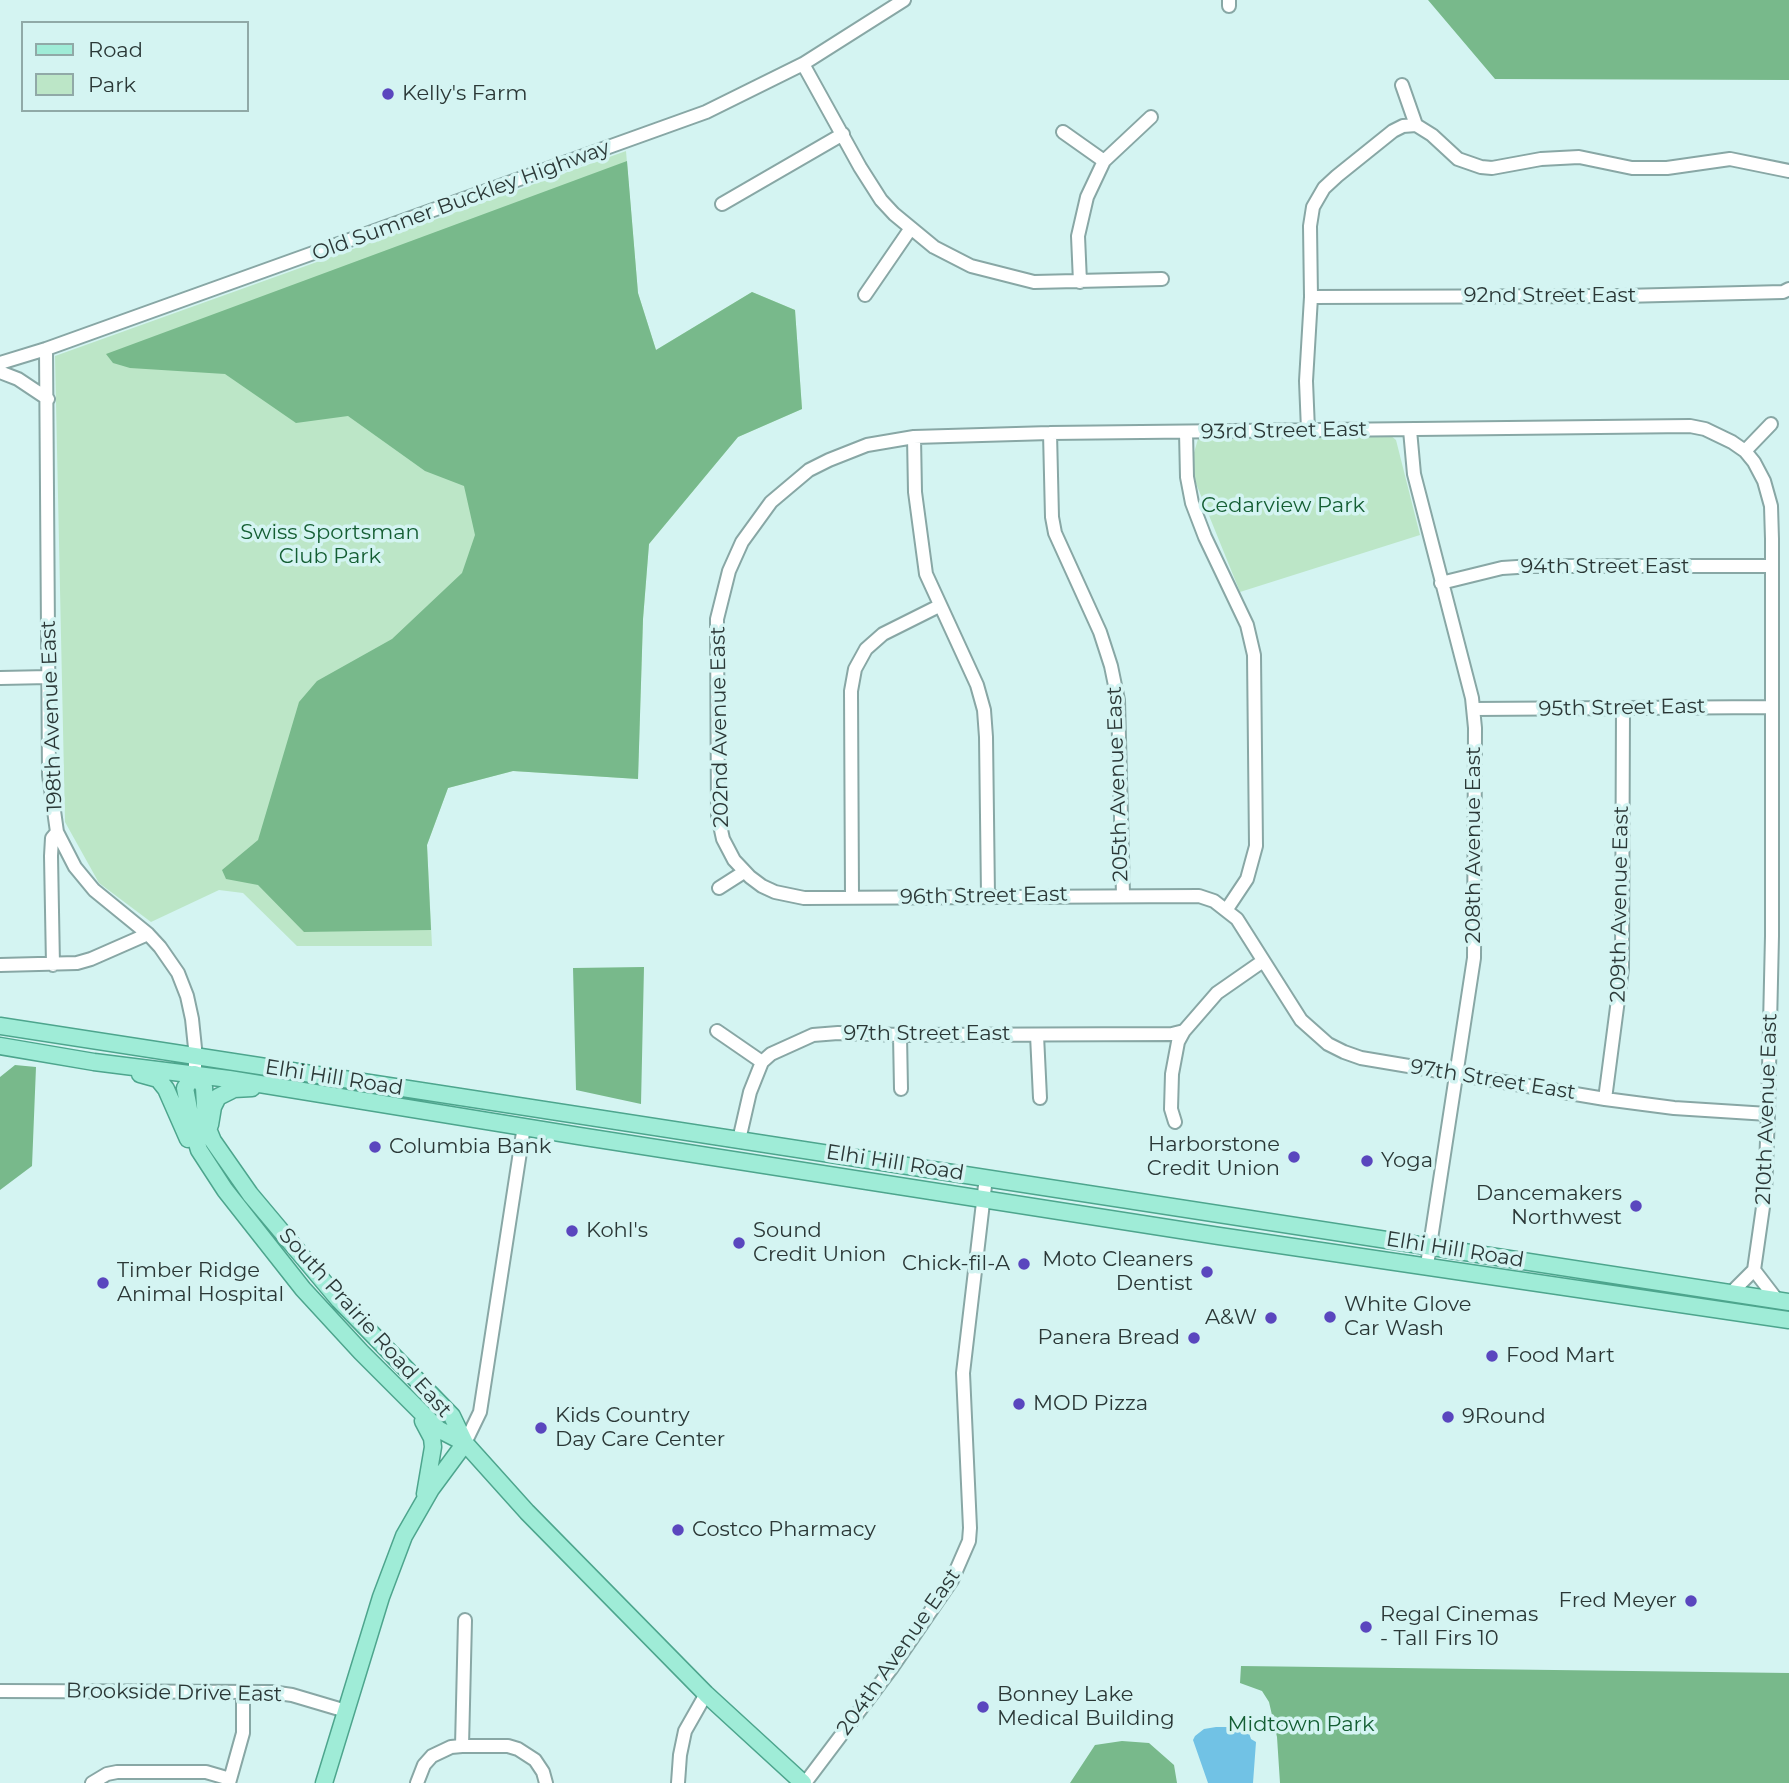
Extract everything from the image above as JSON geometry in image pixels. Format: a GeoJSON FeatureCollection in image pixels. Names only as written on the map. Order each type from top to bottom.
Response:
{"type":"FeatureCollection","features":[{"type":"Feature","properties":{"kind":"main road","name":"Elhi Hill Road"},"geometry":{"type":"LineString","coordinates":[[0,1026],[1783,1301]]}},
{"type":"Feature","properties":{"kind":"main road","name":"Elhi Hill Road"},"geometry":{"type":"LineString","coordinates":[[0,1046],[94,1062],[195,1074],[1219,1236],[1789,1320]]}},
{"type":"Feature","properties":{"kind":"main road"},"geometry":{"type":"LineString","coordinates":[[94,1062],[158,1080],[166,1089],[189,1140],[199,1150]]}},
{"type":"Feature","properties":{"kind":"main road","name":"South Prairie Road East"},"geometry":{"type":"LineString","coordinates":[[465,1443],[438,1429],[303,1289],[225,1190],[199,1150],[186,1088],[195,1074],[204,1087],[204,1108],[209,1131],[250,1194],[339,1300],[452,1416],[465,1443],[527,1512],[706,1694],[804,1783]]}},
{"type":"Feature","properties":{"kind":"main road"},"geometry":{"type":"LineString","coordinates":[[209,1131],[218,1097],[234,1089],[304,1091]]}},
{"type":"Feature","properties":{"kind":"main road"},"geometry":{"type":"LineString","coordinates":[[416,1407],[432,1438],[433,1447],[423,1504]]}},
{"type":"Feature","properties":{"kind":"main road"},"geometry":{"type":"LineString","coordinates":[[324,1783],[392,1564],[404,1536],[423,1504],[465,1443]]}},
{"type":"Feature","properties":{"kind":"street","name":"Old Sumner Buckley Highway"},"geometry":{"type":"LineString","coordinates":[[0,363],[46,349],[726,103],[803,64],[904,0]]}},
{"type":"Feature","properties":{"kind":"street"},"geometry":{"type":"LineString","coordinates":[[803,64],[881,200],[911,228],[942,251],[988,271],[1034,282],[1162,279]]}},
{"type":"Feature","properties":{"kind":"street"},"geometry":{"type":"LineString","coordinates":[[1402,85],[1416,125]]}},
{"type":"Feature","properties":{"kind":"street"},"geometry":{"type":"LineString","coordinates":[[1080,282],[1078,236],[1087,197],[1104,161],[1151,117]]}},
{"type":"Feature","properties":{"kind":"street"},"geometry":{"type":"LineString","coordinates":[[1308,430],[1306,381],[1311,297],[1312,207],[1318,196],[1337,176],[1393,131],[1403,126],[1416,125],[1432,135],[1458,159],[1480,167],[1492,168],[1541,159],[1579,157],[1632,168],[1656,168],[1730,159],[1789,171]]}},
{"type":"Feature","properties":{"kind":"street"},"geometry":{"type":"LineString","coordinates":[[1063,132],[1104,161]]}},
{"type":"Feature","properties":{"kind":"street"},"geometry":{"type":"LineString","coordinates":[[722,204],[843,134]]}},
{"type":"Feature","properties":{"kind":"street"},"geometry":{"type":"LineString","coordinates":[[865,295],[911,228]]}},
{"type":"Feature","properties":{"kind":"street","name":"92nd Street East"},"geometry":{"type":"LineString","coordinates":[[1311,297],[1623,296],[1783,292],[1789,289]]}},
{"type":"Feature","properties":{"kind":"street","name":"198th Avenue East"},"geometry":{"type":"LineString","coordinates":[[46,349],[49,775],[57,832],[75,867],[94,890],[148,934],[171,961],[189,1005],[195,1074]]}},
{"type":"Feature","properties":{"kind":"street"},"geometry":{"type":"LineString","coordinates":[[0,372],[18,379],[48,399]]}},
{"type":"Feature","properties":{"kind":"street"},"geometry":{"type":"LineString","coordinates":[[1745,451],[1770,424]]}},
{"type":"Feature","properties":{"kind":"street","name":"93rd Street East"},"geometry":{"type":"LineString","coordinates":[[790,484],[809,470],[848,451],[914,437],[1690,426],[1705,429],[1745,451]]}},
{"type":"Feature","properties":{"kind":"street","name":"208th Avenue East"},"geometry":{"type":"LineString","coordinates":[[1409,430],[1414,474],[1474,709],[1474,958],[1427,1265]]}},
{"type":"Feature","properties":{"kind":"street"},"geometry":{"type":"LineString","coordinates":[[1186,432],[1187,477],[1192,503],[1205,537],[1247,625],[1254,655],[1256,846],[1247,878],[1227,909]]}},
{"type":"Feature","properties":{"kind":"street","name":"205th Avenue East"},"geometry":{"type":"LineString","coordinates":[[1050,433],[1052,517],[1055,533],[1100,632],[1118,700],[1123,895]]}},
{"type":"Feature","properties":{"kind":"street"},"geometry":{"type":"LineString","coordinates":[[914,437],[915,492],[926,574],[977,685],[984,710],[988,896]]}},
{"type":"Feature","properties":{"kind":"street","name":"210th Avenue East"},"geometry":{"type":"LineString","coordinates":[[1745,451],[1759,472],[1771,506],[1772,936],[1765,1193],[1754,1270]]}},
{"type":"Feature","properties":{"kind":"street","name":"202nd Avenue East"},"geometry":{"type":"LineString","coordinates":[[744,872],[726,846],[718,817],[717,619],[723,587],[743,542],[761,514],[790,484]]}},
{"type":"Feature","properties":{"kind":"street","name":"94th Street East"},"geometry":{"type":"LineString","coordinates":[[1441,583],[1502,568],[1771,566]]}},
{"type":"Feature","properties":{"kind":"street"},"geometry":{"type":"LineString","coordinates":[[852,897],[851,691],[855,669],[873,641],[939,606]]}},
{"type":"Feature","properties":{"kind":"street"},"geometry":{"type":"LineString","coordinates":[[0,678],[49,677]]}},
{"type":"Feature","properties":{"kind":"street","name":"95th Street East"},"geometry":{"type":"LineString","coordinates":[[1474,709],[1770,706]]}},
{"type":"Feature","properties":{"kind":"street","name":"209th Avenue East"},"geometry":{"type":"LineString","coordinates":[[1605,1099],[1622,969],[1623,709]]}},
{"type":"Feature","properties":{"kind":"street"},"geometry":{"type":"LineString","coordinates":[[53,965],[51,856],[52,838],[57,832]]}},
{"type":"Feature","properties":{"kind":"street"},"geometry":{"type":"LineString","coordinates":[[719,888],[744,872]]}},
{"type":"Feature","properties":{"kind":"street","name":"96th Street East"},"geometry":{"type":"LineString","coordinates":[[744,872],[762,886],[790,896],[1187,894],[1204,897],[1227,909]]}},
{"type":"Feature","properties":{"kind":"street","name":"97th Street East"},"geometry":{"type":"LineString","coordinates":[[1227,909],[1241,923],[1301,1020],[1328,1044],[1361,1058],[1605,1099],[1674,1108],[1768,1114]]}},
{"type":"Feature","properties":{"kind":"street"},"geometry":{"type":"LineString","coordinates":[[0,965],[68,965],[91,959],[148,934]]}},
{"type":"Feature","properties":{"kind":"street"},"geometry":{"type":"LineString","coordinates":[[1175,1122],[1171,1109],[1172,1074],[1178,1042],[1184,1031],[1217,993],[1263,961]]}},
{"type":"Feature","properties":{"kind":"street"},"geometry":{"type":"LineString","coordinates":[[717,1031],[762,1062],[750,1092],[739,1140]]}},
{"type":"Feature","properties":{"kind":"street","name":"97th Street East"},"geometry":{"type":"LineString","coordinates":[[762,1062],[771,1054],[813,1035],[838,1033],[1037,1035],[1172,1034],[1184,1031]]}},
{"type":"Feature","properties":{"kind":"street"},"geometry":{"type":"LineString","coordinates":[[900,1035],[901,1089]]}},
{"type":"Feature","properties":{"kind":"street"},"geometry":{"type":"LineString","coordinates":[[1037,1035],[1040,1098]]}},
{"type":"Feature","properties":{"kind":"street"},"geometry":{"type":"LineString","coordinates":[[465,1443],[480,1412],[524,1126]]}},
{"type":"Feature","properties":{"kind":"street","name":"204th Avenue East"},"geometry":{"type":"LineString","coordinates":[[804,1783],[891,1670],[952,1580],[966,1551],[970,1528],[963,1373],[986,1177]]}},
{"type":"Feature","properties":{"kind":"street"},"geometry":{"type":"LineString","coordinates":[[1731,1293],[1754,1270],[1783,1301]]}},
{"type":"Feature","properties":{"kind":"street"},"geometry":{"type":"LineString","coordinates":[[462,1746],[465,1620]]}},
{"type":"Feature","properties":{"kind":"street","name":"Brookside Drive East"},"geometry":{"type":"LineString","coordinates":[[0,1691],[243,1692],[292,1695],[346,1711]]}},
{"type":"Feature","properties":{"kind":"street"},"geometry":{"type":"LineString","coordinates":[[95,1781],[117,1772],[206,1772],[229,1781],[243,1733],[243,1692]]}},
{"type":"Feature","properties":{"kind":"street"},"geometry":{"type":"LineString","coordinates":[[678,1783],[685,1731],[706,1694]]}},
{"type":"Feature","properties":{"kind":"street"},"geometry":{"type":"LineString","coordinates":[[416,1783],[424,1765],[432,1756],[451,1747],[508,1746],[535,1760],[546,1783]]}},
{"type":"Feature","properties":{"kind":"green space"},"geometry":{"type":"Polygon","coordinates":[[[1428,0],[1789,0],[1789,80],[1495,79],[1428,0]]]}},
{"type":"Feature","properties":{"kind":"green space","name":"Swiss Sportsman Club Park"},"geometry":{"type":"Polygon","coordinates":[[[626,151],[638,293],[656,350],[752,292],[795,310],[802,409],[738,437],[649,544],[643,619],[638,779],[513,771],[448,788],[427,845],[432,946],[297,946],[243,893],[219,890],[151,922],[99,883],[65,822],[55,356],[626,151]]]}},
{"type":"Feature","properties":{"kind":"green space"},"geometry":{"type":"Polygon","coordinates":[[[627,161],[638,293],[656,350],[752,292],[795,310],[802,409],[738,437],[649,544],[643,619],[638,779],[513,771],[448,788],[427,845],[431,930],[304,932],[258,885],[226,879],[222,870],[258,840],[299,702],[317,681],[392,639],[462,573],[475,535],[464,486],[425,471],[348,416],[296,423],[225,374],[130,368],[113,363],[106,354],[627,161]]]}},
{"type":"Feature","properties":{"kind":"green space","name":"Cedarview Park"},"geometry":{"type":"Polygon","coordinates":[[[1390,435],[1396,440],[1420,535],[1240,592],[1193,476],[1191,463],[1198,439],[1390,435]]]}},
{"type":"Feature","properties":{"kind":"green space"},"geometry":{"type":"Polygon","coordinates":[[[644,967],[641,1104],[576,1090],[573,968],[644,967]]]}},
{"type":"Feature","properties":{"kind":"green space"},"geometry":{"type":"Polygon","coordinates":[[[15,1065],[36,1067],[32,1166],[0,1190],[0,1077],[15,1065]]]}},
{"type":"Feature","properties":{"kind":"green space","name":"Midtown Park"},"geometry":{"type":"Polygon","coordinates":[[[1241,1666],[1789,1673],[1789,1783],[1280,1783],[1277,1737],[1269,1702],[1262,1691],[1240,1683],[1241,1666]]]}},
{"type":"Feature","properties":{"kind":"green space"},"geometry":{"type":"Polygon","coordinates":[[[1122,1741],[1149,1743],[1174,1765],[1177,1783],[1070,1783],[1095,1745],[1122,1741]]]}},
{"type":"Feature","properties":{"kind":"water"},"geometry":{"type":"Polygon","coordinates":[[[1247,1727],[1251,1739],[1256,1742],[1253,1783],[1208,1783],[1193,1740],[1204,1729],[1247,1727]]]}},
{"type":"Feature","properties":{"kind":"place","name":"Kelly's Farm"},"geometry":{"type":"Point","coordinates":[388,94]}},
{"type":"Feature","properties":{"kind":"place","name":"Columbia Bank"},"geometry":{"type":"Point","coordinates":[375,1147]}},
{"type":"Feature","properties":{"kind":"place","name":"Harborstone Credit Union"},"geometry":{"type":"Point","coordinates":[1294,1157]}},
{"type":"Feature","properties":{"kind":"place","name":"Yoga"},"geometry":{"type":"Point","coordinates":[1367,1161]}},
{"type":"Feature","properties":{"kind":"place","name":"Dancemakers Northwest"},"geometry":{"type":"Point","coordinates":[1636,1206]}},
{"type":"Feature","properties":{"kind":"place","name":"Kohl's"},"geometry":{"type":"Point","coordinates":[572,1231]}},
{"type":"Feature","properties":{"kind":"place","name":"Sound Credit Union"},"geometry":{"type":"Point","coordinates":[739,1243]}},
{"type":"Feature","properties":{"kind":"place","name":"Chick-fil-A"},"geometry":{"type":"Point","coordinates":[1024,1264]}},
{"type":"Feature","properties":{"kind":"place","name":"Moto Cleaners Dentist"},"geometry":{"type":"Point","coordinates":[1207,1272]}},
{"type":"Feature","properties":{"kind":"place","name":"Timber Ridge Animal Hospital"},"geometry":{"type":"Point","coordinates":[103,1283]}},
{"type":"Feature","properties":{"kind":"place","name":"White Glove Car Wash"},"geometry":{"type":"Point","coordinates":[1330,1317]}},
{"type":"Feature","properties":{"kind":"place","name":"A&W"},"geometry":{"type":"Point","coordinates":[1271,1318]}},
{"type":"Feature","properties":{"kind":"place","name":"Panera Bread"},"geometry":{"type":"Point","coordinates":[1194,1338]}},
{"type":"Feature","properties":{"kind":"place","name":"Food Mart"},"geometry":{"type":"Point","coordinates":[1492,1356]}},
{"type":"Feature","properties":{"kind":"place","name":"MOD Pizza"},"geometry":{"type":"Point","coordinates":[1019,1404]}},
{"type":"Feature","properties":{"kind":"place","name":"9Round"},"geometry":{"type":"Point","coordinates":[1448,1417]}},
{"type":"Feature","properties":{"kind":"place","name":"Kids Country Day Care Center"},"geometry":{"type":"Point","coordinates":[541,1428]}},
{"type":"Feature","properties":{"kind":"place","name":"Costco Pharmacy"},"geometry":{"type":"Point","coordinates":[678,1530]}},
{"type":"Feature","properties":{"kind":"place","name":"Fred Meyer"},"geometry":{"type":"Point","coordinates":[1691,1601]}},
{"type":"Feature","properties":{"kind":"place","name":"Regal Cinemas - Tall Firs 10"},"geometry":{"type":"Point","coordinates":[1366,1627]}},
{"type":"Feature","properties":{"kind":"place","name":"Bonney Lake Medical Building"},"geometry":{"type":"Point","coordinates":[983,1707]}}]}
